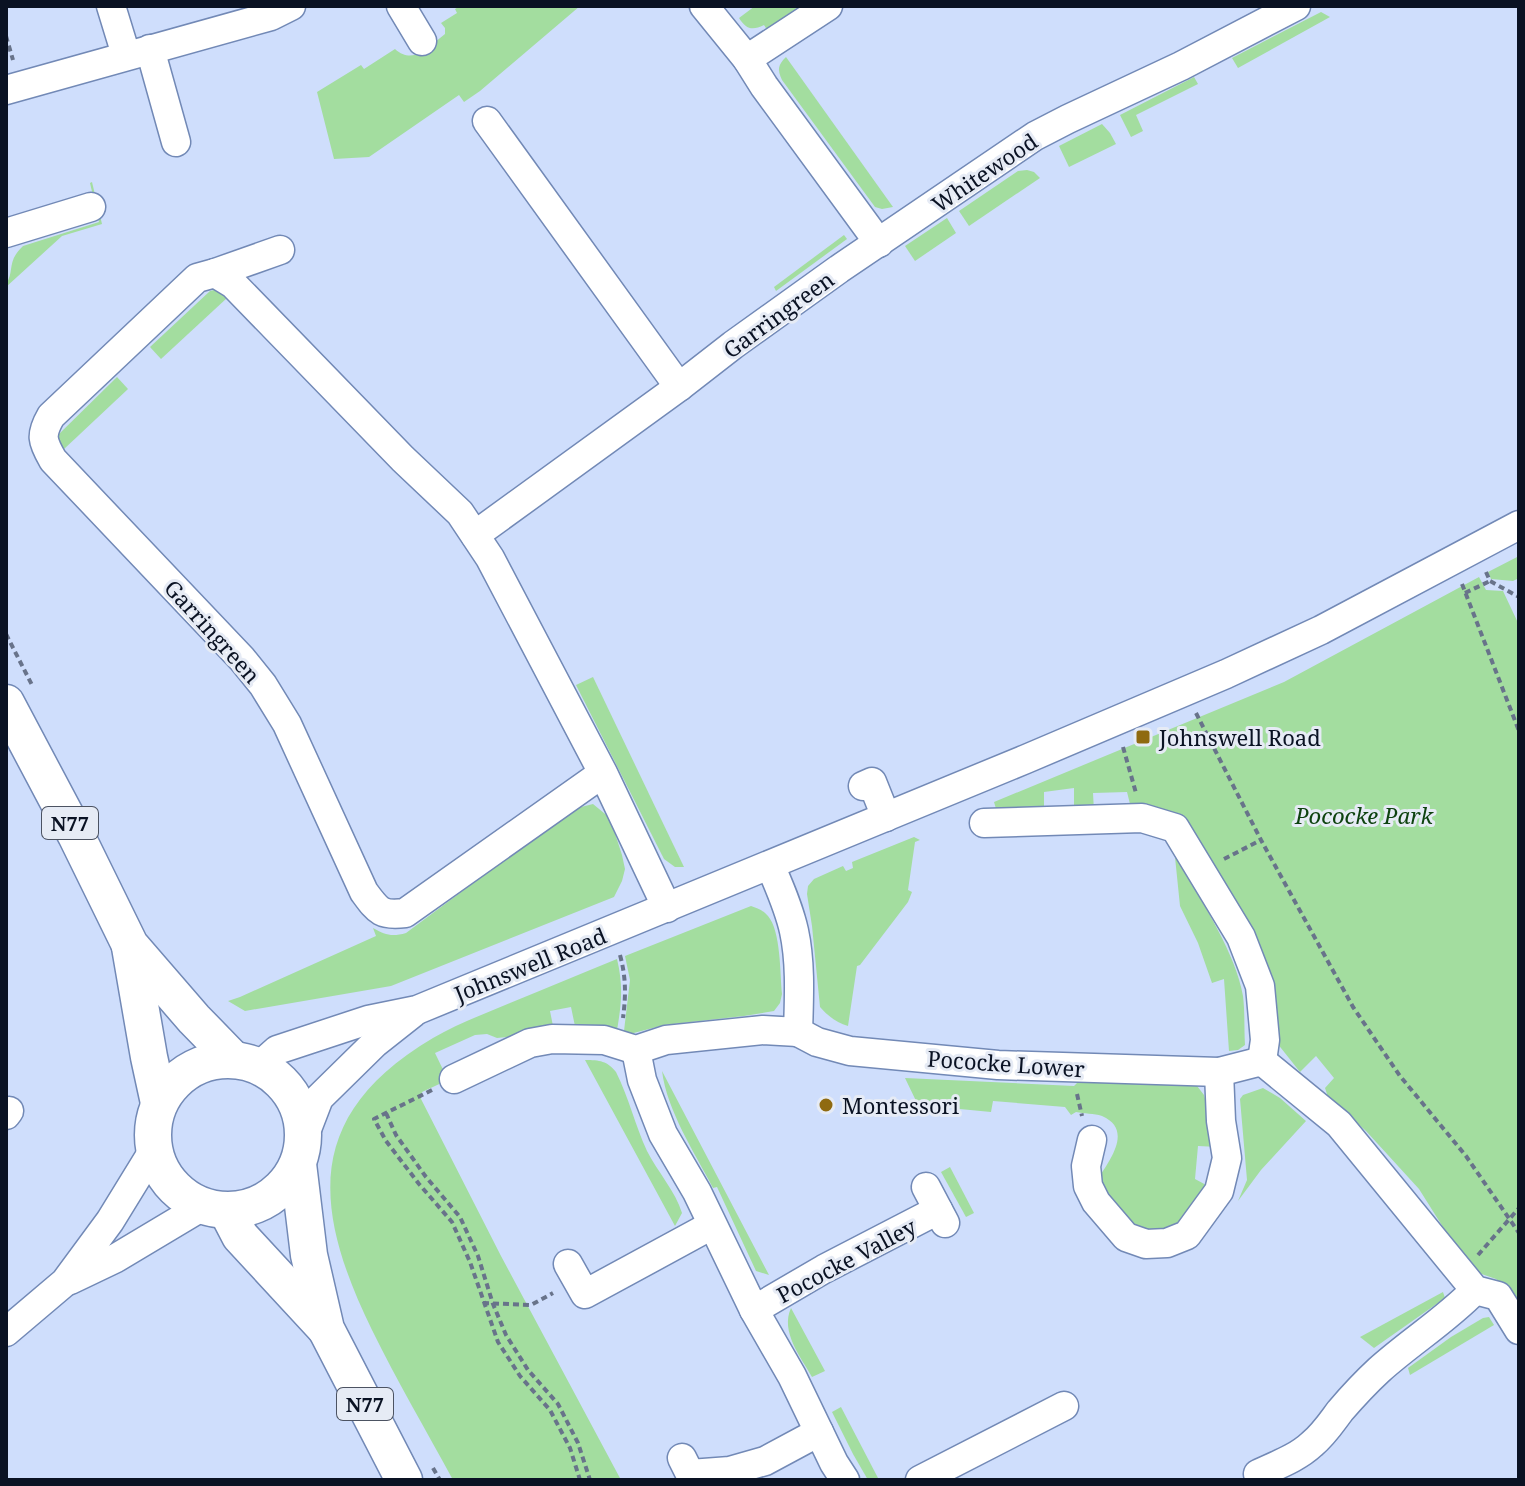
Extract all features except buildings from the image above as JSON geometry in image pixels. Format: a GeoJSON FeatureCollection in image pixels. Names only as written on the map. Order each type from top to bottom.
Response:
{"type":"FeatureCollection","features":[{"type":"Feature","properties":{"kind":"main road","name":"N77"},"geometry":{"type":"LineString","coordinates":[[20,696],[76,835],[130,945],[194,1019],[245,1062],[285,1086],[298,1107],[309,1255],[326,1329]]}},
{"type":"Feature","properties":{"kind":"main road","name":"N77"},"geometry":{"type":"LineString","coordinates":[[130,945],[159,1103],[152,1131],[153,1151],[162,1173],[181,1195],[215,1209],[326,1329],[419,1474]]}},
{"type":"Feature","properties":{"kind":"main road"},"geometry":{"type":"LineString","coordinates":[[159,1103],[177,1079],[194,1064],[245,1062]]}},
{"type":"Feature","properties":{"kind":"main road"},"geometry":{"type":"LineString","coordinates":[[215,1209],[257,1205],[278,1192],[301,1150]]}},
{"type":"Feature","properties":{"kind":"street"},"geometry":{"type":"LineString","coordinates":[[111,6],[138,52],[176,142]]}},
{"type":"Feature","properties":{"kind":"street"},"geometry":{"type":"LineString","coordinates":[[6,90],[271,16],[291,6]]}},
{"type":"Feature","properties":{"kind":"street"},"geometry":{"type":"LineString","coordinates":[[401,6],[422,41]]}},
{"type":"Feature","properties":{"kind":"street"},"geometry":{"type":"LineString","coordinates":[[704,6],[747,59],[879,243]]}},
{"type":"Feature","properties":{"kind":"street"},"geometry":{"type":"LineString","coordinates":[[747,59],[828,6]]}},
{"type":"Feature","properties":{"kind":"street","name":"Whitewood"},"geometry":{"type":"LineString","coordinates":[[879,243],[1035,136],[1181,66],[1296,6]]}},
{"type":"Feature","properties":{"kind":"street"},"geometry":{"type":"LineString","coordinates":[[487,121],[679,387]]}},
{"type":"Feature","properties":{"kind":"street"},"geometry":{"type":"LineString","coordinates":[[6,233],[91,207]]}},
{"type":"Feature","properties":{"kind":"street","name":"Garringreen"},"geometry":{"type":"LineString","coordinates":[[475,535],[733,345],[879,243]]}},
{"type":"Feature","properties":{"kind":"street","name":"Garringreen"},"geometry":{"type":"LineString","coordinates":[[280,250],[197,278],[51,416],[43,430],[44,444],[53,460],[263,685],[287,724],[364,892],[376,909],[388,915],[405,913],[603,773]]}},
{"type":"Feature","properties":{"kind":"street"},"geometry":{"type":"LineString","coordinates":[[215,273],[233,284],[396,453],[460,513],[490,558],[603,773],[667,908]]}},
{"type":"Feature","properties":{"kind":"street","name":"Johnswell Road"},"geometry":{"type":"LineString","coordinates":[[245,1062],[368,1020],[417,1010],[1116,722],[1321,630],[1519,525]]}},
{"type":"Feature","properties":{"kind":"street"},"geometry":{"type":"LineString","coordinates":[[863,786],[872,782],[886,817]]}},
{"type":"Feature","properties":{"kind":"street"},"geometry":{"type":"LineString","coordinates":[[984,823],[1142,818],[1175,828],[1241,937],[1260,986],[1265,1040],[1262,1061],[1339,1124],[1475,1290],[1498,1296],[1519,1330]]}},
{"type":"Feature","properties":{"kind":"street"},"geometry":{"type":"LineString","coordinates":[[446,1083],[530,1043],[552,1039],[604,1040],[636,1050],[666,1040],[763,1030],[798,1032],[800,996],[795,935],[770,865]]}},
{"type":"Feature","properties":{"kind":"street","name":"Johnswell Road"},"geometry":{"type":"LineString","coordinates":[[301,1150],[319,1098],[375,1043],[417,1010]]}},
{"type":"Feature","properties":{"kind":"street","name":"Pococke Lower"},"geometry":{"type":"LineString","coordinates":[[798,1032],[817,1042],[850,1051],[998,1065],[1219,1072],[1262,1061]]}},
{"type":"Feature","properties":{"kind":"street","name":"Pococke Valley"},"geometry":{"type":"LineString","coordinates":[[636,1050],[642,1080],[672,1153],[697,1192],[754,1310],[845,1480]]}},
{"type":"Feature","properties":{"kind":"street"},"geometry":{"type":"LineString","coordinates":[[1092,1140],[1086,1166],[1088,1186],[1104,1212],[1126,1237],[1146,1244],[1167,1243],[1187,1235],[1219,1191],[1227,1158],[1221,1121],[1219,1072]]}},
{"type":"Feature","properties":{"kind":"street"},"geometry":{"type":"LineString","coordinates":[[6,1332],[65,1282],[110,1221],[153,1151]]}},
{"type":"Feature","properties":{"kind":"street","name":"Pococke Valley"},"geometry":{"type":"LineString","coordinates":[[754,1310],[937,1207]]}},
{"type":"Feature","properties":{"kind":"street"},"geometry":{"type":"LineString","coordinates":[[65,1282],[215,1209]]}},
{"type":"Feature","properties":{"kind":"street"},"geometry":{"type":"LineString","coordinates":[[568,1264],[585,1294],[712,1225]]}},
{"type":"Feature","properties":{"kind":"street"},"geometry":{"type":"LineString","coordinates":[[1258,1474],[1311,1446],[1379,1371],[1475,1290]]}},
{"type":"Feature","properties":{"kind":"street"},"geometry":{"type":"LineString","coordinates":[[920,1480],[1056,1419]]}},
{"type":"Feature","properties":{"kind":"street"},"geometry":{"type":"LineString","coordinates":[[682,1458],[690,1474],[730,1471],[765,1461],[819,1432]]}},
{"type":"Feature","properties":{"kind":"path"},"geometry":{"type":"LineString","coordinates":[[6,36],[11,52]]}},
{"type":"Feature","properties":{"kind":"path"},"geometry":{"type":"LineString","coordinates":[[1485,570],[1490,581],[1519,597]]}},
{"type":"Feature","properties":{"kind":"path"},"geometry":{"type":"LineString","coordinates":[[1465,593],[1490,581]]}},
{"type":"Feature","properties":{"kind":"path"},"geometry":{"type":"LineString","coordinates":[[1471,610],[1519,731]]}},
{"type":"Feature","properties":{"kind":"path"},"geometry":{"type":"LineString","coordinates":[[6,634],[20,696]]}},
{"type":"Feature","properties":{"kind":"path"},"geometry":{"type":"LineString","coordinates":[[1192,706],[1353,1007],[1400,1076],[1466,1156],[1519,1233]]}},
{"type":"Feature","properties":{"kind":"path"},"geometry":{"type":"LineString","coordinates":[[1116,722],[1142,818]]}},
{"type":"Feature","properties":{"kind":"path"},"geometry":{"type":"LineString","coordinates":[[1222,861],[1261,840]]}},
{"type":"Feature","properties":{"kind":"path"},"geometry":{"type":"LineString","coordinates":[[611,930],[626,980],[622,1022]]}},
{"type":"Feature","properties":{"kind":"path"},"geometry":{"type":"LineString","coordinates":[[1074,1067],[1079,1110],[1092,1140]]}},
{"type":"Feature","properties":{"kind":"path"},"geometry":{"type":"LineString","coordinates":[[446,1083],[374,1119],[386,1141],[452,1222],[470,1262],[498,1342],[520,1376],[550,1410],[570,1448],[580,1480]]}},
{"type":"Feature","properties":{"kind":"path"},"geometry":{"type":"LineString","coordinates":[[386,1113],[396,1135],[460,1217],[478,1256],[506,1335],[528,1370],[558,1404],[578,1443],[590,1480]]}},
{"type":"Feature","properties":{"kind":"path"},"geometry":{"type":"LineString","coordinates":[[1473,1261],[1519,1208]]}},
{"type":"Feature","properties":{"kind":"path"},"geometry":{"type":"LineString","coordinates":[[483,1303],[531,1305],[554,1293]]}},
{"type":"Feature","properties":{"kind":"path"},"geometry":{"type":"LineString","coordinates":[[419,1474],[440,1480]]}},
{"type":"Feature","properties":{"kind":"green space"},"geometry":{"type":"Polygon","coordinates":[[[460,6],[580,6],[464,102],[459,95],[369,157],[334,159],[317,92],[361,65],[364,69],[395,49],[409,56],[427,49],[445,34],[441,23],[457,13],[455,9],[460,6]]]}},
{"type":"Feature","properties":{"kind":"green space"},"geometry":{"type":"Polygon","coordinates":[[[755,6],[794,6],[799,13],[769,33],[764,25],[750,28],[739,18],[755,6]]]}},
{"type":"Feature","properties":{"kind":"green space"},"geometry":{"type":"Polygon","coordinates":[[[1321,12],[1330,17],[1238,68],[1232,58],[1321,12]]]}},
{"type":"Feature","properties":{"kind":"green space"},"geometry":{"type":"Polygon","coordinates":[[[786,57],[893,207],[875,207],[782,80],[779,67],[786,57]]]}},
{"type":"Feature","properties":{"kind":"green space"},"geometry":{"type":"Polygon","coordinates":[[[1194,77],[1198,84],[1136,115],[1143,131],[1131,137],[1120,115],[1194,77]]]}},
{"type":"Feature","properties":{"kind":"green space"},"geometry":{"type":"Polygon","coordinates":[[[1102,124],[1116,144],[1069,167],[1059,146],[1102,124]]]}},
{"type":"Feature","properties":{"kind":"green space"},"geometry":{"type":"Polygon","coordinates":[[[1027,170],[1040,178],[969,226],[959,211],[1018,171],[1027,170]]]}},
{"type":"Feature","properties":{"kind":"green space"},"geometry":{"type":"Polygon","coordinates":[[[92,182],[102,224],[62,236],[6,287],[14,257],[23,246],[99,222],[92,182]]]}},
{"type":"Feature","properties":{"kind":"green space"},"geometry":{"type":"Polygon","coordinates":[[[947,218],[956,233],[915,261],[905,246],[947,218]]]}},
{"type":"Feature","properties":{"kind":"green space"},"geometry":{"type":"Polygon","coordinates":[[[844,235],[847,239],[776,291],[774,287],[844,235]]]}},
{"type":"Feature","properties":{"kind":"green space"},"geometry":{"type":"Polygon","coordinates":[[[218,289],[227,298],[161,359],[150,347],[210,291],[218,289]]]}},
{"type":"Feature","properties":{"kind":"green space"},"geometry":{"type":"Polygon","coordinates":[[[117,377],[128,389],[63,450],[58,445],[58,435],[117,377]]]}},
{"type":"Feature","properties":{"kind":"green space"},"geometry":{"type":"Polygon","coordinates":[[[1519,556],[1519,578],[1513,581],[1491,579],[1488,572],[1519,556]]]}},
{"type":"Feature","properties":{"kind":"green space","name":"Pococke Park"},"geometry":{"type":"Polygon","coordinates":[[[1479,577],[1486,590],[1503,591],[1519,625],[1519,1306],[1509,1289],[1496,1279],[1470,1270],[1419,1189],[1366,1131],[1328,1097],[1325,1088],[1334,1078],[1316,1056],[1300,1072],[1277,1043],[1274,989],[1245,915],[1185,821],[1131,808],[1127,792],[1093,793],[1094,811],[1074,807],[1074,788],[1044,792],[1044,811],[997,812],[994,802],[1284,682],[1479,577]]]}},
{"type":"Feature","properties":{"kind":"green space"},"geometry":{"type":"Polygon","coordinates":[[[593,677],[684,867],[675,867],[664,859],[576,685],[593,677]]]}},
{"type":"Feature","properties":{"kind":"green space"},"geometry":{"type":"Polygon","coordinates":[[[593,804],[610,818],[622,855],[625,869],[614,897],[391,986],[245,1011],[228,1001],[376,936],[373,928],[389,935],[406,933],[573,809],[593,804]]]}},
{"type":"Feature","properties":{"kind":"green space"},"geometry":{"type":"Polygon","coordinates":[[[914,837],[920,840],[915,842],[908,890],[912,892],[908,902],[857,966],[848,1026],[844,1025],[820,1007],[808,886],[814,879],[843,866],[846,871],[853,868],[852,862],[914,837]]]}},
{"type":"Feature","properties":{"kind":"green space"},"geometry":{"type":"Polygon","coordinates":[[[1175,857],[1218,930],[1239,980],[1244,1002],[1245,1045],[1238,1050],[1229,1051],[1224,979],[1212,983],[1198,943],[1180,906],[1175,857]]]}},
{"type":"Feature","properties":{"kind":"green space"},"geometry":{"type":"Polygon","coordinates":[[[751,906],[766,914],[775,932],[782,994],[774,1011],[664,1025],[630,1034],[624,1031],[630,980],[625,956],[751,906]]]}},
{"type":"Feature","properties":{"kind":"green space"},"geometry":{"type":"Polygon","coordinates":[[[617,959],[621,998],[616,1036],[576,1031],[571,1007],[550,1011],[553,1026],[507,1037],[475,1035],[435,1053],[448,1080],[422,1092],[421,1099],[621,1480],[453,1480],[372,1330],[352,1286],[338,1244],[331,1205],[332,1168],[341,1132],[360,1099],[391,1068],[433,1038],[471,1019],[617,959]]]}},
{"type":"Feature","properties":{"kind":"green space"},"geometry":{"type":"Polygon","coordinates":[[[585,1060],[603,1062],[616,1072],[647,1151],[679,1205],[682,1213],[675,1226],[585,1060]]]}},
{"type":"Feature","properties":{"kind":"green space"},"geometry":{"type":"Polygon","coordinates":[[[662,1071],[769,1275],[756,1271],[717,1187],[713,1188],[690,1146],[670,1101],[662,1071]]]}},
{"type":"Feature","properties":{"kind":"green space"},"geometry":{"type":"Polygon","coordinates":[[[905,1078],[1074,1086],[1080,1080],[1194,1082],[1204,1095],[1218,1147],[1198,1146],[1195,1179],[1208,1186],[1177,1227],[1158,1234],[1140,1230],[1118,1214],[1098,1179],[1113,1155],[1118,1137],[1111,1122],[1102,1116],[1076,1112],[1071,1115],[1065,1107],[993,1101],[991,1112],[918,1105],[905,1078]]]}},
{"type":"Feature","properties":{"kind":"green space"},"geometry":{"type":"Polygon","coordinates":[[[1263,1088],[1280,1098],[1306,1121],[1261,1170],[1238,1201],[1247,1180],[1240,1099],[1263,1088]]]}},
{"type":"Feature","properties":{"kind":"green space"},"geometry":{"type":"Polygon","coordinates":[[[950,1167],[974,1213],[966,1217],[941,1172],[950,1167]]]}},
{"type":"Feature","properties":{"kind":"green space"},"geometry":{"type":"Polygon","coordinates":[[[1443,1292],[1445,1298],[1374,1348],[1360,1337],[1443,1292]]]}},
{"type":"Feature","properties":{"kind":"green space"},"geometry":{"type":"Polygon","coordinates":[[[791,1308],[825,1371],[812,1377],[790,1335],[788,1317],[791,1308]]]}},
{"type":"Feature","properties":{"kind":"green space"},"geometry":{"type":"Polygon","coordinates":[[[1489,1317],[1494,1325],[1410,1375],[1408,1368],[1451,1337],[1489,1317]]]}},
{"type":"Feature","properties":{"kind":"green space"},"geometry":{"type":"Polygon","coordinates":[[[841,1407],[878,1478],[868,1480],[853,1454],[832,1412],[841,1407]]]}},
{"type":"Feature","properties":{"kind":"place","name":"Johnswell Road"},"geometry":{"type":"Point","coordinates":[1143,737]}},
{"type":"Feature","properties":{"kind":"place","name":"Montessori"},"geometry":{"type":"Point","coordinates":[826,1105]}}]}
